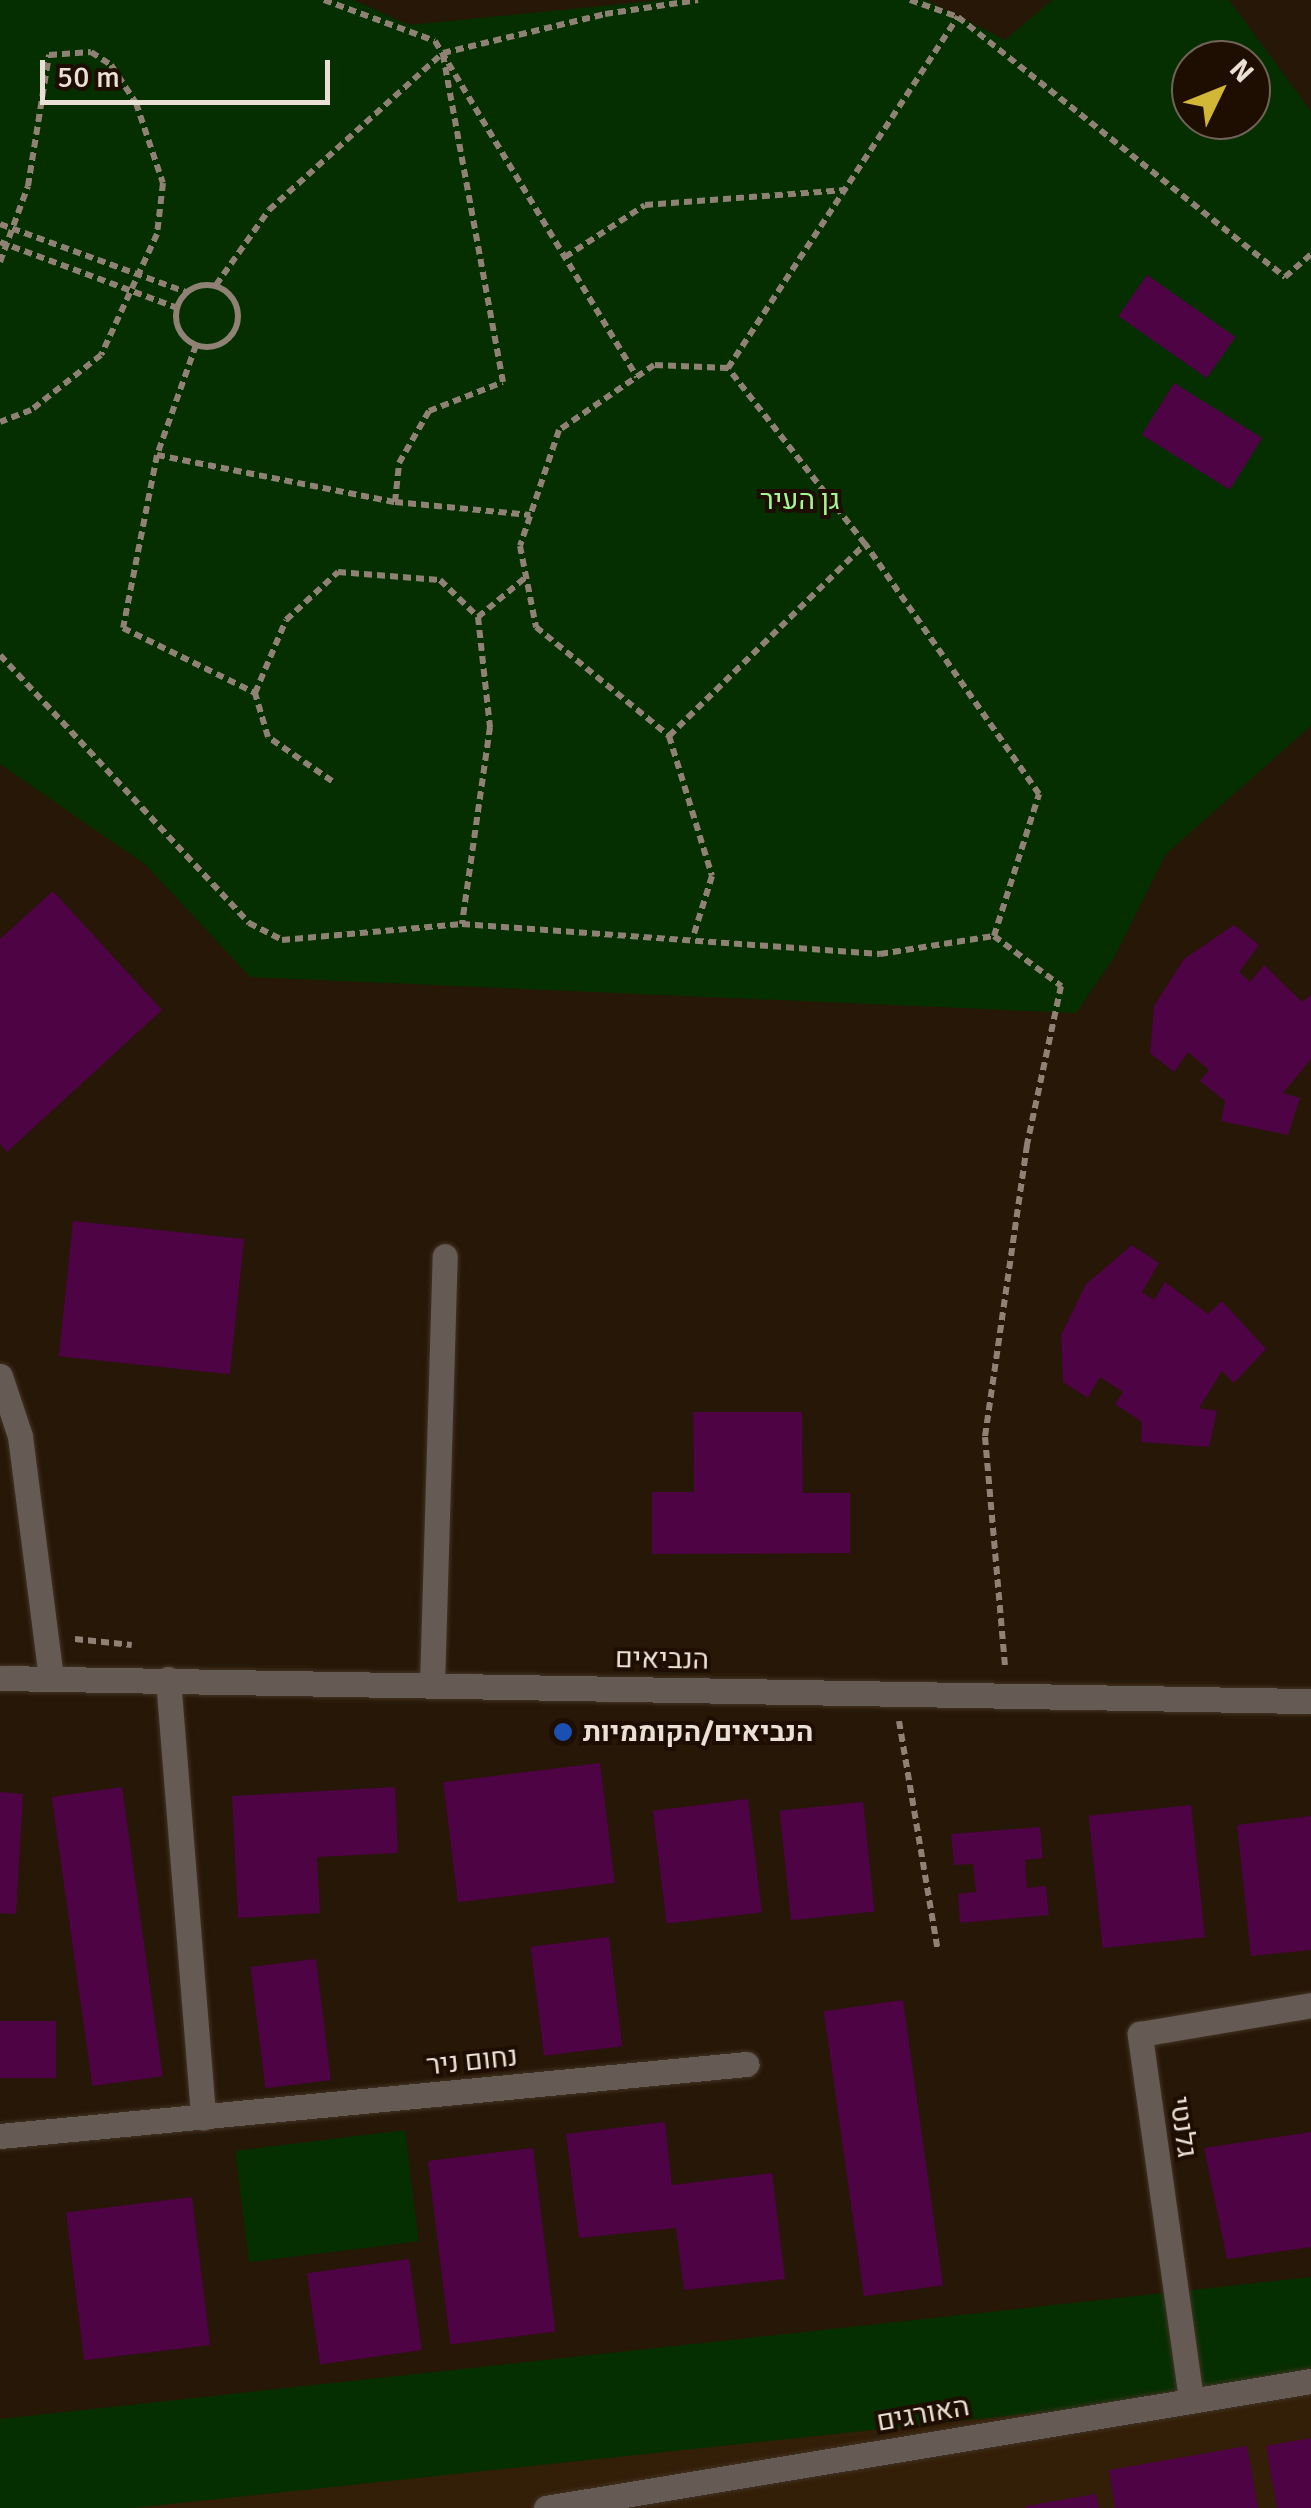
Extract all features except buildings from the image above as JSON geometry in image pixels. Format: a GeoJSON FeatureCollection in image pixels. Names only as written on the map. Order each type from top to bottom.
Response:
{"type":"FeatureCollection","features":[{"type":"Feature","properties":{"kind":"street"},"geometry":{"type":"LineString","coordinates":[[432,1685],[446,1256]]}},
{"type":"Feature","properties":{"kind":"street"},"geometry":{"type":"LineString","coordinates":[[0,1376],[20,1436],[51,1677]]}},
{"type":"Feature","properties":{"kind":"street","name":"הנביאים"},"geometry":{"type":"LineString","coordinates":[[4,1676],[1311,1701]]}},
{"type":"Feature","properties":{"kind":"street"},"geometry":{"type":"LineString","coordinates":[[168,1679],[203,2118]]}},
{"type":"Feature","properties":{"kind":"street","name":"גלנטי"},"geometry":{"type":"LineString","coordinates":[[1191,2399],[1140,2034],[1311,2006]]}},
{"type":"Feature","properties":{"kind":"street","name":"נחום ניר"},"geometry":{"type":"LineString","coordinates":[[0,2136],[747,2064]]}},
{"type":"Feature","properties":{"kind":"street","name":"האורגים"},"geometry":{"type":"LineString","coordinates":[[546,2508],[1311,2381]]}},
{"type":"Feature","properties":{"kind":"path"},"geometry":{"type":"LineString","coordinates":[[324,0],[435,41],[637,377]]}},
{"type":"Feature","properties":{"kind":"path"},"geometry":{"type":"LineString","coordinates":[[0,224],[186,292],[216,285],[269,210],[442,53],[605,14],[698,0]]}},
{"type":"Feature","properties":{"kind":"path"},"geometry":{"type":"LineString","coordinates":[[910,0],[958,17],[1285,277],[1311,254]]}},
{"type":"Feature","properties":{"kind":"path"},"geometry":{"type":"LineString","coordinates":[[728,368],[958,17]]}},
{"type":"Feature","properties":{"kind":"path"},"geometry":{"type":"LineString","coordinates":[[0,262],[16,230],[37,142],[48,55],[91,52],[111,65],[136,103],[163,184],[158,234],[142,276],[102,354],[31,410],[0,422]]}},
{"type":"Feature","properties":{"kind":"path"},"geometry":{"type":"LineString","coordinates":[[395,502],[399,463],[430,410],[502,382],[442,53]]}},
{"type":"Feature","properties":{"kind":"path"},"geometry":{"type":"LineString","coordinates":[[564,257],[644,206],[845,190]]}},
{"type":"Feature","properties":{"kind":"path"},"geometry":{"type":"LineString","coordinates":[[0,242],[177,308]]}},
{"type":"Feature","properties":{"kind":"path"},"geometry":{"type":"LineString","coordinates":[[186,292],[177,308],[180,332],[196,345],[216,346],[238,326],[233,296],[216,285]]}},
{"type":"Feature","properties":{"kind":"path"},"geometry":{"type":"LineString","coordinates":[[196,345],[157,455],[122,628],[255,693]]}},
{"type":"Feature","properties":{"kind":"path"},"geometry":{"type":"LineString","coordinates":[[693,937],[712,876],[669,736],[536,627],[520,546],[558,430],[654,365],[728,368],[865,544],[1039,794],[994,936]]}},
{"type":"Feature","properties":{"kind":"path"},"geometry":{"type":"LineString","coordinates":[[157,455],[395,502],[530,515]]}},
{"type":"Feature","properties":{"kind":"path"},"geometry":{"type":"LineString","coordinates":[[669,736],[865,544]]}},
{"type":"Feature","properties":{"kind":"path"},"geometry":{"type":"LineString","coordinates":[[332,781],[268,737],[255,693],[286,620],[338,572],[440,580],[478,617],[490,727],[462,924]]}},
{"type":"Feature","properties":{"kind":"path"},"geometry":{"type":"LineString","coordinates":[[478,617],[526,577]]}},
{"type":"Feature","properties":{"kind":"path"},"geometry":{"type":"LineString","coordinates":[[0,655],[249,922],[282,940],[462,924],[693,937],[880,954],[994,936],[1062,986],[1027,1146],[985,1437],[1008,1696]]}},
{"type":"Feature","properties":{"kind":"path"},"geometry":{"type":"LineString","coordinates":[[894,1694],[938,1952]]}},
{"type":"Feature","properties":{"kind":"shaded area"},"geometry":{"type":"Polygon","coordinates":[[[1311,2348],[1311,2508],[0,2508],[0,2498],[1311,2348]]]}},
{"type":"Feature","properties":{"kind":"green space","name":"גן העיר"},"geometry":{"type":"Polygon","coordinates":[[[0,0],[353,0],[409,25],[663,0],[926,0],[1005,40],[1052,0],[1229,0],[1259,40],[1171,40],[1171,140],[1271,140],[1271,57],[1311,111],[1311,726],[1166,854],[1115,956],[1076,1013],[250,977],[146,865],[0,764],[0,0]]]}},
{"type":"Feature","properties":{"kind":"green space"},"geometry":{"type":"Polygon","coordinates":[[[405,2130],[419,2241],[249,2262],[235,2151],[405,2130]]]}},
{"type":"Feature","properties":{"kind":"green space"},"geometry":{"type":"Polygon","coordinates":[[[1311,2277],[1311,2384],[132,2508],[0,2508],[0,2419],[1311,2277]]]}},
{"type":"Feature","properties":{"kind":"place","name":"הנביאים/הקוממיות"},"geometry":{"type":"Point","coordinates":[563,1732]}}]}
